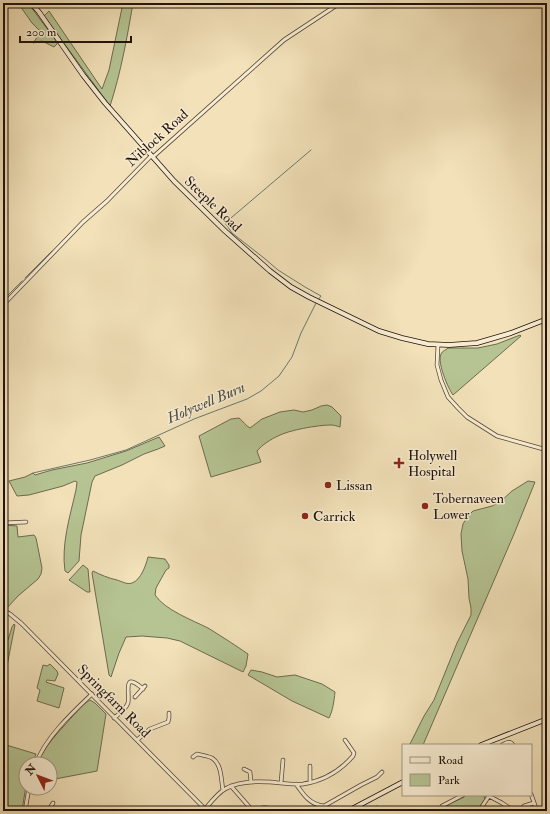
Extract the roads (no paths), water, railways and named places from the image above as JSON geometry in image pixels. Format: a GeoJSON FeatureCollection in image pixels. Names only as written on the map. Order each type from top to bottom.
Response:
{"type":"FeatureCollection","features":[{"type":"Feature","properties":{"kind":"street","name":"Steeple Road"},"geometry":{"type":"LineString","coordinates":[[31,3],[105,103],[174,181],[225,232],[283,282],[317,301],[386,334],[420,343],[477,343],[517,331],[547,319]]}},
{"type":"Feature","properties":{"kind":"street","name":"Niblock Road"},"geometry":{"type":"LineString","coordinates":[[3,306],[83,222],[107,201],[150,157],[154,156],[284,40],[340,3]]}},
{"type":"Feature","properties":{"kind":"street"},"geometry":{"type":"LineString","coordinates":[[438,344],[437,365],[441,380],[448,397],[467,417],[497,436],[547,450]]}},
{"type":"Feature","properties":{"kind":"street"},"geometry":{"type":"LineString","coordinates":[[3,523],[22,520],[26,522]]}},
{"type":"Feature","properties":{"kind":"street","name":"Springfarm Road"},"geometry":{"type":"LineString","coordinates":[[3,610],[22,624],[206,810]]}},
{"type":"Feature","properties":{"kind":"street"},"geometry":{"type":"LineString","coordinates":[[114,718],[127,705],[128,687],[132,682],[144,687],[135,697]]}},
{"type":"Feature","properties":{"kind":"street"},"geometry":{"type":"LineString","coordinates":[[40,756],[55,732],[92,694]]}},
{"type":"Feature","properties":{"kind":"street"},"geometry":{"type":"LineString","coordinates":[[137,740],[150,729],[168,722],[170,713]]}},
{"type":"Feature","properties":{"kind":"street"},"geometry":{"type":"LineString","coordinates":[[484,744],[547,719]]}},
{"type":"Feature","properties":{"kind":"street"},"geometry":{"type":"LineString","coordinates":[[345,740],[354,753]]}},
{"type":"Feature","properties":{"kind":"street"},"geometry":{"type":"LineString","coordinates":[[345,748],[349,745]]}},
{"type":"Feature","properties":{"kind":"street"},"geometry":{"type":"LineString","coordinates":[[206,810],[223,790],[231,786],[258,781],[296,784],[322,779],[333,773],[352,757],[354,753],[358,752]]}},
{"type":"Feature","properties":{"kind":"street"},"geometry":{"type":"LineString","coordinates":[[193,757],[197,754],[210,757],[215,761],[220,770],[223,790]]}},
{"type":"Feature","properties":{"kind":"street"},"geometry":{"type":"LineString","coordinates":[[280,783],[283,760]]}},
{"type":"Feature","properties":{"kind":"street"},"geometry":{"type":"LineString","coordinates":[[310,766],[310,782]]}},
{"type":"Feature","properties":{"kind":"street"},"geometry":{"type":"LineString","coordinates":[[244,769],[250,772],[250,782]]}},
{"type":"Feature","properties":{"kind":"street"},"geometry":{"type":"LineString","coordinates":[[277,769],[282,769]]}},
{"type":"Feature","properties":{"kind":"street"},"geometry":{"type":"LineString","coordinates":[[310,772],[315,771]]}},
{"type":"Feature","properties":{"kind":"street"},"geometry":{"type":"LineString","coordinates":[[296,784],[308,800],[324,806],[377,777],[382,772]]}},
{"type":"Feature","properties":{"kind":"street"},"geometry":{"type":"LineString","coordinates":[[348,811],[402,783]]}},
{"type":"Feature","properties":{"kind":"street"},"geometry":{"type":"LineString","coordinates":[[231,786],[252,810],[266,808],[278,811]]}},
{"type":"Feature","properties":{"kind":"street"},"geometry":{"type":"LineString","coordinates":[[25,811],[28,796]]}},
{"type":"Feature","properties":{"kind":"street"},"geometry":{"type":"LineString","coordinates":[[444,811],[442,806],[461,796]]}},
{"type":"Feature","properties":{"kind":"street"},"geometry":{"type":"LineString","coordinates":[[479,811],[487,796]]}},
{"type":"Feature","properties":{"kind":"street"},"geometry":{"type":"LineString","coordinates":[[490,796],[502,802],[514,811]]}},
{"type":"Feature","properties":{"kind":"street"},"geometry":{"type":"LineString","coordinates":[[532,796],[537,811]]}},
{"type":"Feature","properties":{"kind":"street"},"geometry":{"type":"LineString","coordinates":[[48,811],[53,803]]}},
{"type":"Feature","properties":{"kind":"street"},"geometry":{"type":"LineString","coordinates":[[519,811],[524,806],[534,803]]}},
{"type":"Feature","properties":{"kind":"waterway","name":"Holywell Burn"},"geometry":{"type":"LineString","coordinates":[[311,150],[225,223],[232,233],[278,270],[321,296],[318,300]]}},
{"type":"Feature","properties":{"kind":"waterway"},"geometry":{"type":"LineString","coordinates":[[25,278],[52,251]]}},
{"type":"Feature","properties":{"kind":"waterway"},"geometry":{"type":"LineString","coordinates":[[3,300],[22,281]]}},
{"type":"Feature","properties":{"kind":"waterway","name":"Holywell Burn"},"geometry":{"type":"LineString","coordinates":[[33,473],[126,450],[194,419],[247,399],[261,391],[279,376],[292,357],[301,333],[316,303]]}},
{"type":"Feature","properties":{"kind":"place","name":"Holywell Hospital"},"geometry":{"type":"Point","coordinates":[399,463]}},
{"type":"Feature","properties":{"kind":"place","name":"Lissan"},"geometry":{"type":"Point","coordinates":[328,485]}},
{"type":"Feature","properties":{"kind":"place","name":"Tobernaveen Lower"},"geometry":{"type":"Point","coordinates":[425,506]}},
{"type":"Feature","properties":{"kind":"place","name":"Carrick"},"geometry":{"type":"Point","coordinates":[305,516]}}]}
